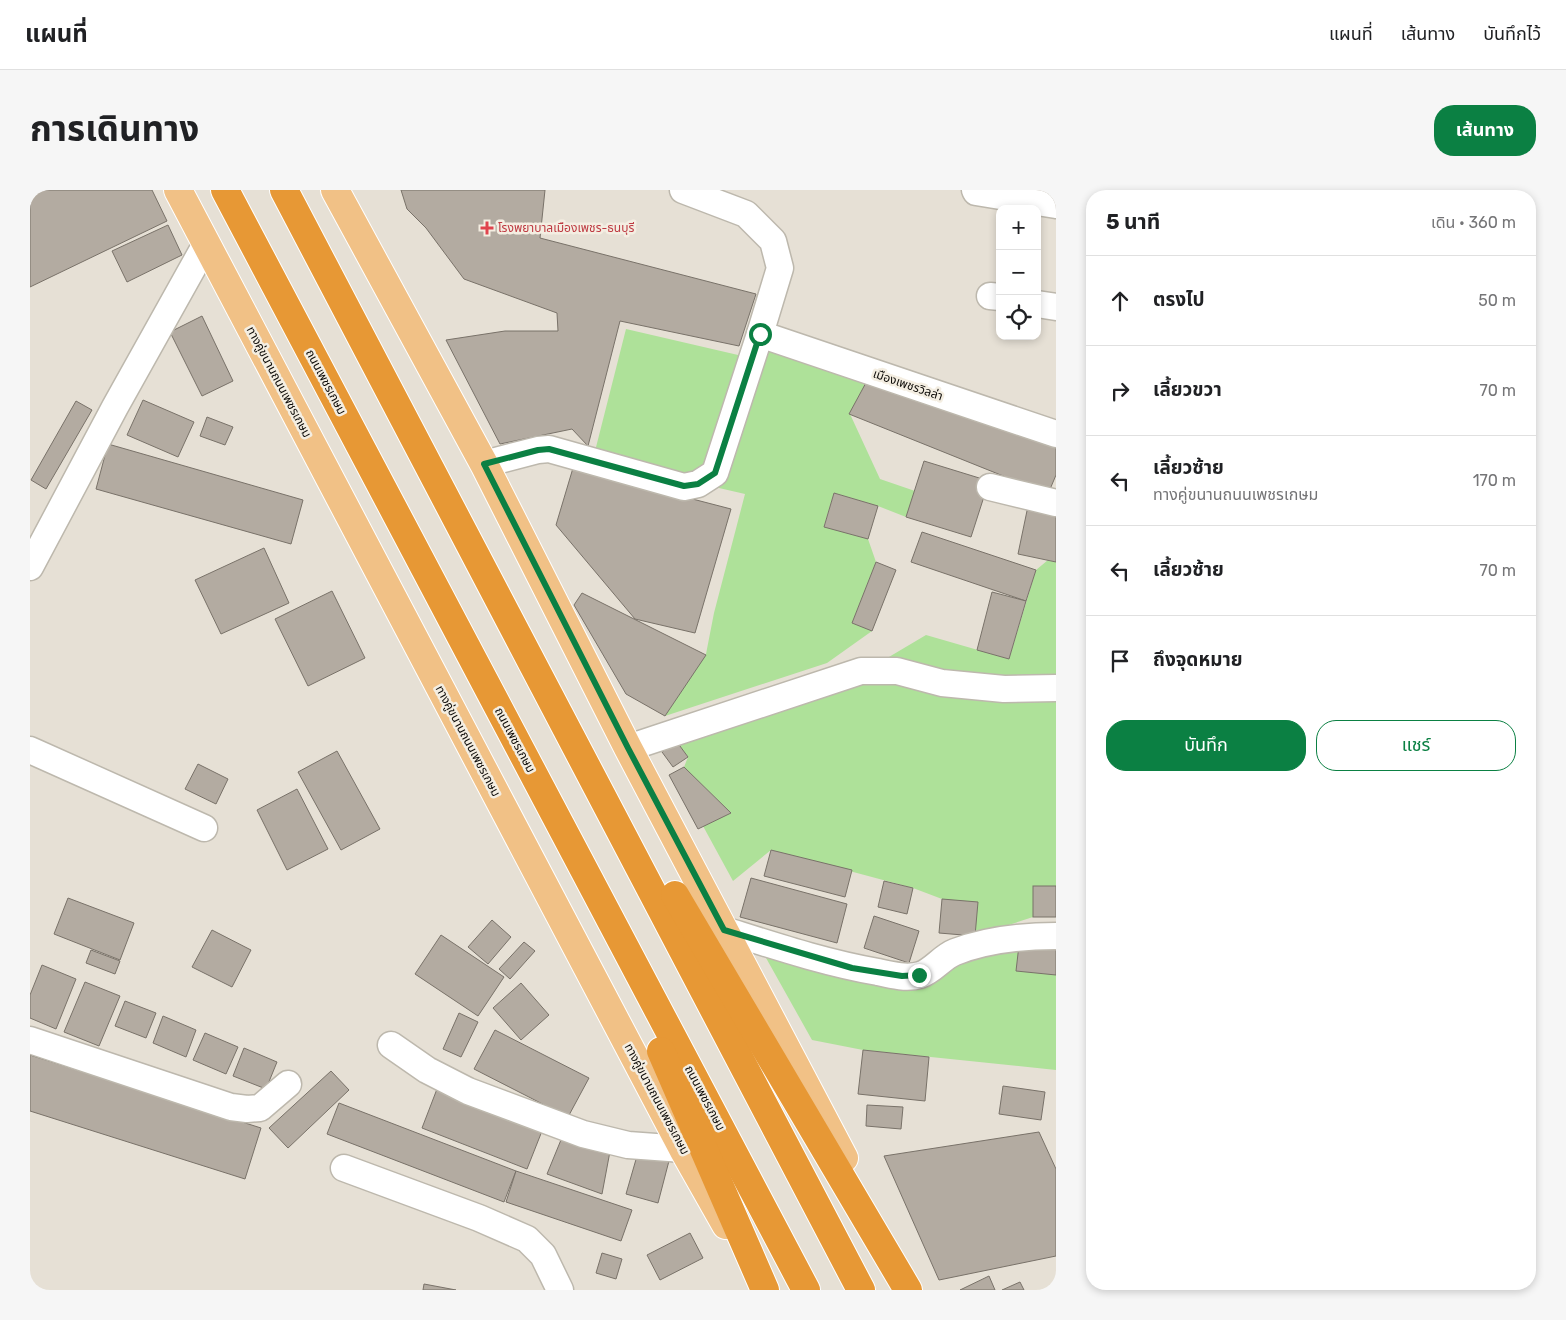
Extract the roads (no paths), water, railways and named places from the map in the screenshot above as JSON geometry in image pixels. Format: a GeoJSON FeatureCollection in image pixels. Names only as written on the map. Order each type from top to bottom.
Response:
{"type":"FeatureCollection","features":[{"type":"Feature","properties":{"kind":"highway"},"geometry":{"type":"LineString","coordinates":[[215,190],[266,269]]}},
{"type":"Feature","properties":{"kind":"highway","name":"ถนนเพชรเกษม"},"geometry":{"type":"LineString","coordinates":[[225,190],[806,1290]]}},
{"type":"Feature","properties":{"kind":"highway"},"geometry":{"type":"LineString","coordinates":[[284,190],[861,1290]]}},
{"type":"Feature","properties":{"kind":"highway"},"geometry":{"type":"LineString","coordinates":[[506,610],[908,1290]]}},
{"type":"Feature","properties":{"kind":"highway"},"geometry":{"type":"LineString","coordinates":[[573,849],[766,1290]]}},
{"type":"Feature","properties":{"kind":"main road","name":"ทางคู่ขนานถนนเพชรเกษม"},"geometry":{"type":"LineString","coordinates":[[178,190],[684,1148],[761,1290]]}},
{"type":"Feature","properties":{"kind":"main road"},"geometry":{"type":"LineString","coordinates":[[334,190],[484,464],[628,748],[914,1290]]}},
{"type":"Feature","properties":{"kind":"street"},"geometry":{"type":"LineString","coordinates":[[484,464],[549,449],[684,486],[698,484],[715,473],[780,268],[773,240],[746,214],[683,190]]}},
{"type":"Feature","properties":{"kind":"street"},"geometry":{"type":"LineString","coordinates":[[975,190],[976,192],[1056,205]]}},
{"type":"Feature","properties":{"kind":"street"},"geometry":{"type":"LineString","coordinates":[[30,567],[206,244]]}},
{"type":"Feature","properties":{"kind":"street"},"geometry":{"type":"LineString","coordinates":[[1041,305],[1056,307]]}},
{"type":"Feature","properties":{"kind":"street","name":"เมืองเพชรวิลล่า"},"geometry":{"type":"LineString","coordinates":[[760,334],[1056,434]]}},
{"type":"Feature","properties":{"kind":"street"},"geometry":{"type":"LineString","coordinates":[[990,487],[1056,503]]}},
{"type":"Feature","properties":{"kind":"street"},"geometry":{"type":"LineString","coordinates":[[628,748],[861,671],[897,671],[942,683],[1004,689],[1056,688]]}},
{"type":"Feature","properties":{"kind":"street"},"geometry":{"type":"LineString","coordinates":[[30,750],[204,828]]}},
{"type":"Feature","properties":{"kind":"street"},"geometry":{"type":"LineString","coordinates":[[724,930],[852,968],[902,976],[919,975],[936,966],[952,953],[970,947],[1001,940],[1056,936]]}},
{"type":"Feature","properties":{"kind":"street"},"geometry":{"type":"LineString","coordinates":[[30,1040],[231,1108],[260,1108],[288,1084]]}},
{"type":"Feature","properties":{"kind":"street"},"geometry":{"type":"LineString","coordinates":[[391,1045],[427,1070],[468,1091],[582,1134],[628,1145],[684,1148]]}},
{"type":"Feature","properties":{"kind":"street"},"geometry":{"type":"LineString","coordinates":[[344,1168],[479,1218],[526,1239],[543,1255],[560,1290]]}},
{"type":"Feature","properties":{"kind":"place","name":"โรงพยาบาลเมืองเพชร-ธนบุรี"},"geometry":{"type":"Point","coordinates":[487,228]}}]}
